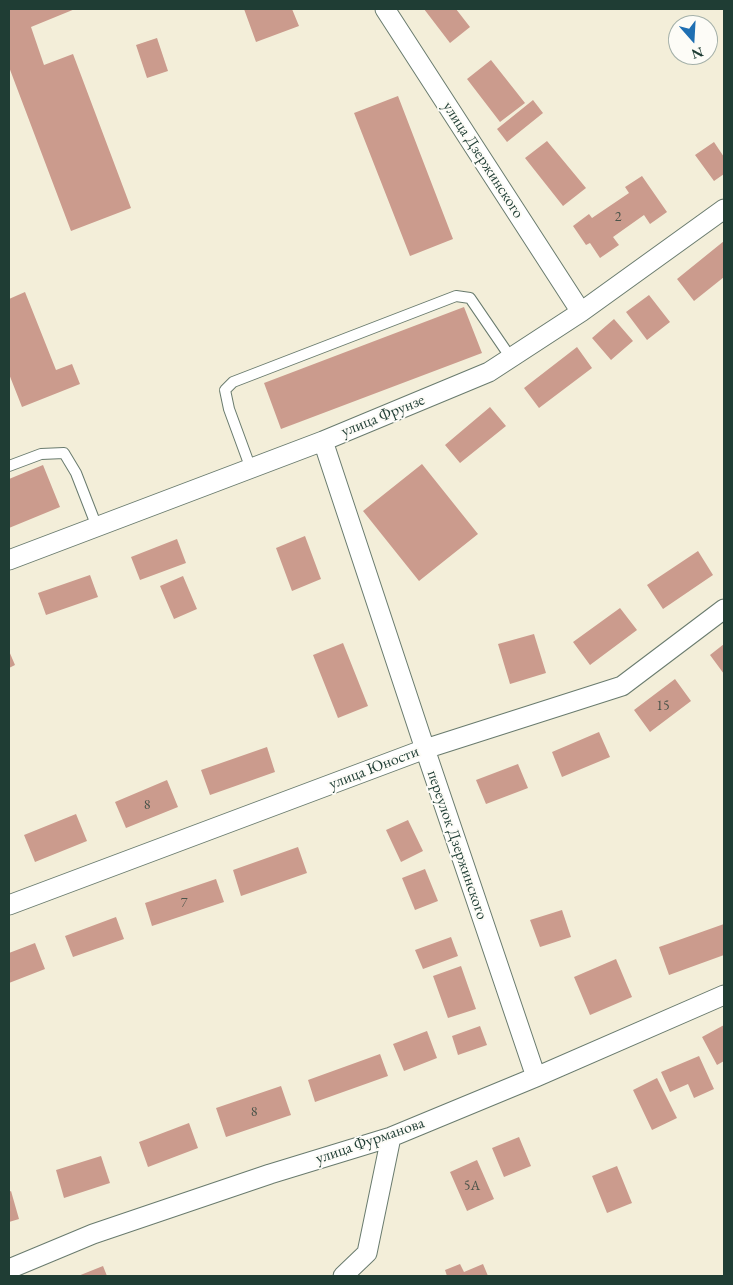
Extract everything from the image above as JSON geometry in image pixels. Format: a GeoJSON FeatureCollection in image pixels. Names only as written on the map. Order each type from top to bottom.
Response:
{"type":"FeatureCollection","features":[{"type":"Feature","properties":{"kind":"street","name":"улица Дзержинского"},"geometry":{"type":"LineString","coordinates":[[385,9],[581,312]]}},
{"type":"Feature","properties":{"kind":"street","name":"улица Фрунзе"},"geometry":{"type":"LineString","coordinates":[[9,560],[322,441],[489,372],[581,312],[724,209]]}},
{"type":"Feature","properties":{"kind":"street","name":"переулок Дзержинского"},"geometry":{"type":"LineString","coordinates":[[322,441],[536,1077]]}},
{"type":"Feature","properties":{"kind":"street","name":"улица Юности"},"geometry":{"type":"LineString","coordinates":[[9,905],[425,749],[622,686],[724,609]]}},
{"type":"Feature","properties":{"kind":"street","name":"улица Фурманова"},"geometry":{"type":"LineString","coordinates":[[9,1269],[93,1234],[270,1174],[392,1137],[724,995]]}},
{"type":"Feature","properties":{"kind":"street"},"geometry":{"type":"LineString","coordinates":[[343,1276],[367,1253],[392,1137]]}},
{"type":"Feature","properties":{"kind":"lane"},"geometry":{"type":"LineString","coordinates":[[251,468],[229,409],[225,390],[233,382],[456,296],[470,298],[511,358]]}},
{"type":"Feature","properties":{"kind":"lane"},"geometry":{"type":"LineString","coordinates":[[9,466],[42,454],[64,453],[76,473],[97,527]]}},
{"type":"Feature","properties":{"kind":"building"},"geometry":{"type":"Polygon","coordinates":[[[9,9],[75,9],[31,27],[44,65],[73,54],[131,208],[71,231],[9,67],[9,9]]]}},
{"type":"Feature","properties":{"kind":"building"},"geometry":{"type":"Polygon","coordinates":[[[244,9],[292,9],[299,26],[256,42],[244,9]]]}},
{"type":"Feature","properties":{"kind":"building"},"geometry":{"type":"Polygon","coordinates":[[[424,9],[456,9],[470,27],[450,43],[424,9]]]}},
{"type":"Feature","properties":{"kind":"building"},"geometry":{"type":"Polygon","coordinates":[[[157,38],[168,71],[147,78],[136,45],[157,38]]]}},
{"type":"Feature","properties":{"kind":"building"},"geometry":{"type":"Polygon","coordinates":[[[491,60],[525,103],[500,122],[467,79],[491,60]]]}},
{"type":"Feature","properties":{"kind":"building"},"geometry":{"type":"Polygon","coordinates":[[[398,96],[453,239],[410,256],[354,113],[398,96]]]}},
{"type":"Feature","properties":{"kind":"building"},"geometry":{"type":"Polygon","coordinates":[[[533,100],[543,113],[507,142],[497,129],[533,100]]]}},
{"type":"Feature","properties":{"kind":"building"},"geometry":{"type":"Polygon","coordinates":[[[547,141],[586,188],[563,206],[525,158],[547,141]]]}},
{"type":"Feature","properties":{"kind":"building"},"geometry":{"type":"Polygon","coordinates":[[[714,142],[724,157],[724,174],[714,181],[695,155],[714,142]]]}},
{"type":"Feature","properties":{"kind":"building"},"geometry":{"type":"Polygon","coordinates":[[[642,176],[667,212],[650,224],[644,215],[613,237],[619,245],[600,258],[590,243],[586,245],[573,226],[589,214],[592,218],[629,193],[625,187],[642,176]]]}},
{"type":"Feature","properties":{"kind":"building"},"geometry":{"type":"Polygon","coordinates":[[[724,241],[724,277],[694,301],[677,279],[724,241]]]}},
{"type":"Feature","properties":{"kind":"building"},"geometry":{"type":"Polygon","coordinates":[[[25,292],[56,370],[72,364],[80,384],[22,407],[9,374],[9,299],[25,292]]]}},
{"type":"Feature","properties":{"kind":"building"},"geometry":{"type":"Polygon","coordinates":[[[649,295],[670,322],[647,340],[626,312],[649,295]]]}},
{"type":"Feature","properties":{"kind":"building"},"geometry":{"type":"Polygon","coordinates":[[[464,307],[482,353],[281,429],[264,383],[464,307]]]}},
{"type":"Feature","properties":{"kind":"building"},"geometry":{"type":"Polygon","coordinates":[[[614,319],[633,341],[611,360],[592,338],[614,319]]]}},
{"type":"Feature","properties":{"kind":"building"},"geometry":{"type":"Polygon","coordinates":[[[577,347],[592,368],[539,408],[524,388],[577,347]]]}},
{"type":"Feature","properties":{"kind":"building"},"geometry":{"type":"Polygon","coordinates":[[[490,407],[506,426],[460,463],[445,445],[490,407]]]}},
{"type":"Feature","properties":{"kind":"building"},"geometry":{"type":"Polygon","coordinates":[[[422,464],[478,534],[419,581],[363,511],[422,464]]]}},
{"type":"Feature","properties":{"kind":"building"},"geometry":{"type":"Polygon","coordinates":[[[43,465],[60,507],[9,528],[9,479],[43,465]]]}},
{"type":"Feature","properties":{"kind":"building"},"geometry":{"type":"Polygon","coordinates":[[[305,536],[321,579],[292,591],[276,548],[305,536]]]}},
{"type":"Feature","properties":{"kind":"building"},"geometry":{"type":"Polygon","coordinates":[[[177,539],[186,563],[140,580],[131,557],[177,539]]]}},
{"type":"Feature","properties":{"kind":"building"},"geometry":{"type":"Polygon","coordinates":[[[698,551],[713,575],[663,609],[647,585],[698,551]]]}},
{"type":"Feature","properties":{"kind":"building"},"geometry":{"type":"Polygon","coordinates":[[[90,575],[98,597],[46,615],[38,593],[90,575]]]}},
{"type":"Feature","properties":{"kind":"building"},"geometry":{"type":"Polygon","coordinates":[[[183,576],[197,609],[174,619],[160,586],[183,576]]]}},
{"type":"Feature","properties":{"kind":"building"},"geometry":{"type":"Polygon","coordinates":[[[620,608],[637,630],[590,665],[573,642],[620,608]]]}},
{"type":"Feature","properties":{"kind":"building"},"geometry":{"type":"Polygon","coordinates":[[[534,634],[546,673],[510,684],[498,644],[534,634]]]}},
{"type":"Feature","properties":{"kind":"building"},"geometry":{"type":"Polygon","coordinates":[[[343,643],[368,706],[338,718],[313,655],[343,643]]]}},
{"type":"Feature","properties":{"kind":"building"},"geometry":{"type":"Polygon","coordinates":[[[724,644],[724,674],[710,655],[724,644]]]}},
{"type":"Feature","properties":{"kind":"building"},"geometry":{"type":"Polygon","coordinates":[[[9,651],[15,665],[9,668],[9,651]]]}},
{"type":"Feature","properties":{"kind":"building"},"geometry":{"type":"Polygon","coordinates":[[[675,679],[691,701],[650,732],[634,710],[675,679]]]}},
{"type":"Feature","properties":{"kind":"building"},"geometry":{"type":"Polygon","coordinates":[[[599,732],[610,757],[562,777],[552,752],[599,732]]]}},
{"type":"Feature","properties":{"kind":"building"},"geometry":{"type":"Polygon","coordinates":[[[267,747],[275,772],[210,795],[201,770],[267,747]]]}},
{"type":"Feature","properties":{"kind":"building"},"geometry":{"type":"Polygon","coordinates":[[[518,764],[528,788],[486,804],[476,780],[518,764]]]}},
{"type":"Feature","properties":{"kind":"building"},"geometry":{"type":"Polygon","coordinates":[[[167,780],[178,807],[126,828],[115,802],[167,780]]]}},
{"type":"Feature","properties":{"kind":"building"},"geometry":{"type":"Polygon","coordinates":[[[76,814],[87,841],[35,862],[24,835],[76,814]]]}},
{"type":"Feature","properties":{"kind":"building"},"geometry":{"type":"Polygon","coordinates":[[[408,820],[423,851],[401,862],[386,830],[408,820]]]}},
{"type":"Feature","properties":{"kind":"building"},"geometry":{"type":"Polygon","coordinates":[[[298,847],[307,873],[241,896],[233,870],[298,847]]]}},
{"type":"Feature","properties":{"kind":"building"},"geometry":{"type":"Polygon","coordinates":[[[425,869],[438,901],[415,910],[402,878],[425,869]]]}},
{"type":"Feature","properties":{"kind":"building"},"geometry":{"type":"Polygon","coordinates":[[[216,879],[224,902],[152,926],[145,903],[216,879]]]}},
{"type":"Feature","properties":{"kind":"building"},"geometry":{"type":"Polygon","coordinates":[[[562,910],[571,937],[540,947],[530,920],[562,910]]]}},
{"type":"Feature","properties":{"kind":"building"},"geometry":{"type":"Polygon","coordinates":[[[116,917],[124,939],[73,957],[65,936],[116,917]]]}},
{"type":"Feature","properties":{"kind":"building"},"geometry":{"type":"Polygon","coordinates":[[[724,924],[724,955],[669,975],[659,947],[724,924]]]}},
{"type":"Feature","properties":{"kind":"building"},"geometry":{"type":"Polygon","coordinates":[[[451,937],[458,956],[423,969],[415,950],[451,937]]]}},
{"type":"Feature","properties":{"kind":"building"},"geometry":{"type":"Polygon","coordinates":[[[35,943],[45,969],[9,983],[9,953],[35,943]]]}},
{"type":"Feature","properties":{"kind":"building"},"geometry":{"type":"Polygon","coordinates":[[[616,959],[632,997],[590,1015],[574,977],[616,959]]]}},
{"type":"Feature","properties":{"kind":"building"},"geometry":{"type":"Polygon","coordinates":[[[461,966],[476,1009],[448,1018],[433,976],[461,966]]]}},
{"type":"Feature","properties":{"kind":"building"},"geometry":{"type":"Polygon","coordinates":[[[724,1025],[724,1061],[717,1065],[702,1037],[724,1025]]]}},
{"type":"Feature","properties":{"kind":"building"},"geometry":{"type":"Polygon","coordinates":[[[480,1026],[487,1045],[458,1055],[452,1036],[480,1026]]]}},
{"type":"Feature","properties":{"kind":"building"},"geometry":{"type":"Polygon","coordinates":[[[427,1031],[437,1058],[404,1071],[393,1044],[427,1031]]]}},
{"type":"Feature","properties":{"kind":"building"},"geometry":{"type":"Polygon","coordinates":[[[380,1054],[388,1076],[315,1102],[308,1080],[380,1054]]]}},
{"type":"Feature","properties":{"kind":"building"},"geometry":{"type":"Polygon","coordinates":[[[699,1056],[714,1089],[694,1098],[688,1084],[670,1092],[661,1072],[699,1056]]]}},
{"type":"Feature","properties":{"kind":"building"},"geometry":{"type":"Polygon","coordinates":[[[657,1078],[677,1118],[652,1130],[633,1090],[657,1078]]]}},
{"type":"Feature","properties":{"kind":"building"},"geometry":{"type":"Polygon","coordinates":[[[281,1086],[291,1115],[226,1137],[216,1108],[281,1086]]]}},
{"type":"Feature","properties":{"kind":"building"},"geometry":{"type":"Polygon","coordinates":[[[189,1123],[198,1148],[148,1167],[139,1142],[189,1123]]]}},
{"type":"Feature","properties":{"kind":"building"},"geometry":{"type":"Polygon","coordinates":[[[519,1137],[531,1166],[504,1177],[492,1148],[519,1137]]]}},
{"type":"Feature","properties":{"kind":"building"},"geometry":{"type":"Polygon","coordinates":[[[101,1156],[110,1183],[64,1198],[56,1170],[101,1156]]]}},
{"type":"Feature","properties":{"kind":"building"},"geometry":{"type":"Polygon","coordinates":[[[477,1160],[494,1199],[467,1211],[450,1172],[477,1160]]]}},
{"type":"Feature","properties":{"kind":"building"},"geometry":{"type":"Polygon","coordinates":[[[617,1166],[632,1203],[607,1213],[592,1176],[617,1166]]]}},
{"type":"Feature","properties":{"kind":"building"},"geometry":{"type":"Polygon","coordinates":[[[11,1191],[19,1219],[9,1222],[9,1192],[11,1191]]]}},
{"type":"Feature","properties":{"kind":"building"},"geometry":{"type":"Polygon","coordinates":[[[460,1264],[464,1272],[483,1264],[488,1276],[447,1276],[445,1270],[460,1264]]]}},
{"type":"Feature","properties":{"kind":"building"},"geometry":{"type":"Polygon","coordinates":[[[103,1266],[107,1276],[78,1276],[103,1266]]]}}]}
